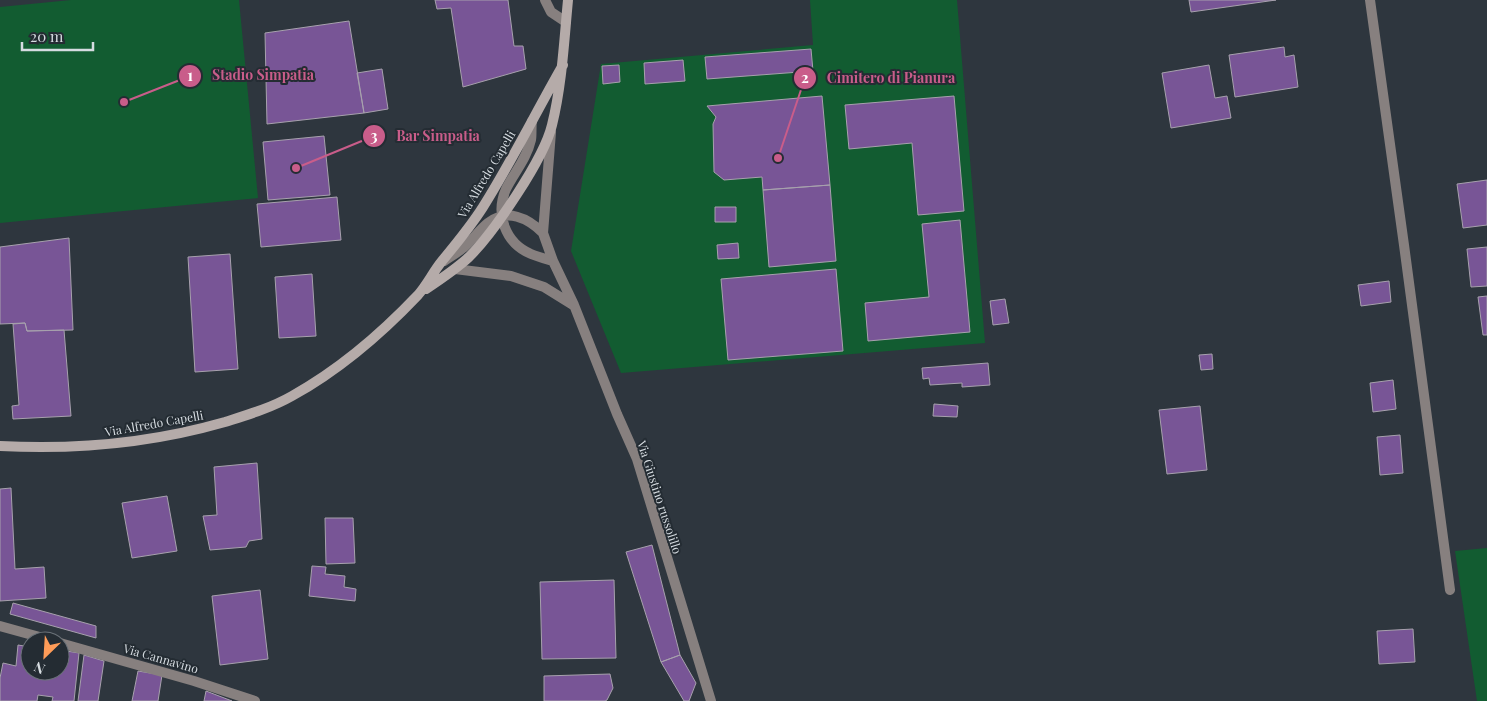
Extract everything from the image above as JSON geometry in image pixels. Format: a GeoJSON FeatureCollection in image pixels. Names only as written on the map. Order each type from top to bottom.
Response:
{"type":"FeatureCollection","features":[{"type":"Feature","properties":{"kind":"street"},"geometry":{"type":"LineString","coordinates":[[545,0],[551,12],[566,22]]}},
{"type":"Feature","properties":{"kind":"street","name":"Via Alfredo Capelli"},"geometry":{"type":"LineString","coordinates":[[419,293],[455,269],[485,239],[527,176],[545,144],[552,126],[563,65],[568,0]]}},
{"type":"Feature","properties":{"kind":"street"},"geometry":{"type":"LineString","coordinates":[[1370,0],[1450,590]]}},
{"type":"Feature","properties":{"kind":"street","name":"Via Alfredo Capelli"},"geometry":{"type":"LineString","coordinates":[[0,446],[84,446],[197,430],[248,415],[291,397],[340,366],[419,293],[459,241],[483,208],[563,65]]}},
{"type":"Feature","properties":{"kind":"street","name":"Via Alfredo Capelli"},"geometry":{"type":"LineString","coordinates":[[501,217],[502,202],[506,190],[528,149],[531,139],[532,121]]}},
{"type":"Feature","properties":{"kind":"street"},"geometry":{"type":"LineString","coordinates":[[544,232],[552,126]]}},
{"type":"Feature","properties":{"kind":"street"},"geometry":{"type":"LineString","coordinates":[[544,232],[534,223],[524,218],[508,215],[501,217],[502,223],[515,244],[529,253],[553,261]]}},
{"type":"Feature","properties":{"kind":"street","name":"Via Alfredo Capelli"},"geometry":{"type":"LineString","coordinates":[[441,263],[464,248],[489,222],[501,217]]}},
{"type":"Feature","properties":{"kind":"street","name":"Via Giustino russolillo"},"geometry":{"type":"LineString","coordinates":[[544,232],[553,261],[574,305],[637,459],[711,701]]}},
{"type":"Feature","properties":{"kind":"street"},"geometry":{"type":"LineString","coordinates":[[455,269],[510,276],[544,287],[574,305]]}},
{"type":"Feature","properties":{"kind":"street"},"geometry":{"type":"LineString","coordinates":[[0,626],[20,632]]}},
{"type":"Feature","properties":{"kind":"street","name":"Via Cannavino"},"geometry":{"type":"LineString","coordinates":[[70,646],[194,681],[255,701]]}},
{"type":"Feature","properties":{"kind":"green space"},"geometry":{"type":"Polygon","coordinates":[[[71,0],[239,0],[258,198],[0,223],[0,7],[71,0]]]}},
{"type":"Feature","properties":{"kind":"green space"},"geometry":{"type":"Polygon","coordinates":[[[810,0],[957,0],[985,343],[621,373],[571,251],[601,64],[813,45],[810,0]]]}},
{"type":"Feature","properties":{"kind":"green space"},"geometry":{"type":"Polygon","coordinates":[[[1487,548],[1487,701],[1477,701],[1455,551],[1487,548]]]}},
{"type":"Feature","properties":{"kind":"building"},"geometry":{"type":"Polygon","coordinates":[[[435,0],[508,0],[514,46],[523,46],[526,69],[463,87],[451,8],[437,9],[435,0]]]}},
{"type":"Feature","properties":{"kind":"building"},"geometry":{"type":"Polygon","coordinates":[[[1189,0],[1276,0],[1191,12],[1189,0]]]}},
{"type":"Feature","properties":{"kind":"building"},"geometry":{"type":"Polygon","coordinates":[[[349,21],[364,113],[267,124],[265,33],[349,21]]]}},
{"type":"Feature","properties":{"kind":"building"},"geometry":{"type":"Polygon","coordinates":[[[1284,47],[1285,57],[1294,55],[1298,87],[1235,97],[1229,55],[1284,47]]]}},
{"type":"Feature","properties":{"kind":"building"},"geometry":{"type":"Polygon","coordinates":[[[811,49],[813,71],[707,79],[705,57],[811,49]]]}},
{"type":"Feature","properties":{"kind":"building"},"geometry":{"type":"Polygon","coordinates":[[[683,60],[685,81],[645,84],[644,63],[683,60]]]}},
{"type":"Feature","properties":{"kind":"building"},"geometry":{"type":"Polygon","coordinates":[[[619,65],[620,82],[603,84],[602,66],[619,65]]]}},
{"type":"Feature","properties":{"kind":"building"},"geometry":{"type":"Polygon","coordinates":[[[1209,65],[1215,98],[1227,96],[1231,118],[1171,128],[1162,73],[1209,65]]]}},
{"type":"Feature","properties":{"kind":"building"},"geometry":{"type":"Polygon","coordinates":[[[382,69],[388,109],[364,113],[357,73],[382,69]]]}},
{"type":"Feature","properties":{"kind":"building"},"geometry":{"type":"Polygon","coordinates":[[[822,96],[830,185],[763,190],[762,177],[724,180],[714,172],[713,124],[716,117],[707,106],[822,96]]]}},
{"type":"Feature","properties":{"kind":"building"},"geometry":{"type":"Polygon","coordinates":[[[954,96],[964,211],[918,215],[912,143],[849,149],[845,105],[954,96]]]}},
{"type":"Feature","properties":{"kind":"building"},"geometry":{"type":"Polygon","coordinates":[[[324,136],[330,195],[268,200],[263,142],[324,136]]]}},
{"type":"Feature","properties":{"kind":"building"},"geometry":{"type":"Polygon","coordinates":[[[1487,180],[1487,225],[1463,228],[1457,184],[1487,180]]]}},
{"type":"Feature","properties":{"kind":"building"},"geometry":{"type":"Polygon","coordinates":[[[830,185],[836,261],[769,267],[763,190],[830,185]]]}},
{"type":"Feature","properties":{"kind":"building"},"geometry":{"type":"Polygon","coordinates":[[[337,197],[341,240],[261,247],[257,204],[337,197]]]}},
{"type":"Feature","properties":{"kind":"building"},"geometry":{"type":"Polygon","coordinates":[[[715,207],[736,207],[736,222],[715,222],[715,207]]]}},
{"type":"Feature","properties":{"kind":"building"},"geometry":{"type":"Polygon","coordinates":[[[960,220],[970,332],[868,341],[865,303],[929,297],[922,224],[960,220]]]}},
{"type":"Feature","properties":{"kind":"building"},"geometry":{"type":"Polygon","coordinates":[[[69,238],[73,330],[27,331],[25,323],[0,324],[0,247],[69,238]]]}},
{"type":"Feature","properties":{"kind":"building"},"geometry":{"type":"Polygon","coordinates":[[[738,243],[739,258],[718,259],[717,245],[738,243]]]}},
{"type":"Feature","properties":{"kind":"building"},"geometry":{"type":"Polygon","coordinates":[[[1487,247],[1487,286],[1471,287],[1467,249],[1487,247]]]}},
{"type":"Feature","properties":{"kind":"building"},"geometry":{"type":"Polygon","coordinates":[[[230,254],[238,369],[195,372],[188,257],[230,254]]]}},
{"type":"Feature","properties":{"kind":"building"},"geometry":{"type":"Polygon","coordinates":[[[836,269],[843,351],[728,360],[721,279],[836,269]]]}},
{"type":"Feature","properties":{"kind":"building"},"geometry":{"type":"Polygon","coordinates":[[[312,274],[316,336],[279,338],[275,277],[312,274]]]}},
{"type":"Feature","properties":{"kind":"building"},"geometry":{"type":"Polygon","coordinates":[[[1389,281],[1391,302],[1361,306],[1358,285],[1389,281]]]}},
{"type":"Feature","properties":{"kind":"building"},"geometry":{"type":"Polygon","coordinates":[[[1487,296],[1487,335],[1483,335],[1478,297],[1487,296]]]}},
{"type":"Feature","properties":{"kind":"building"},"geometry":{"type":"Polygon","coordinates":[[[1005,299],[1009,323],[993,325],[990,301],[1005,299]]]}},
{"type":"Feature","properties":{"kind":"building"},"geometry":{"type":"Polygon","coordinates":[[[25,323],[27,331],[64,330],[71,416],[13,419],[12,406],[19,405],[13,324],[25,323]]]}},
{"type":"Feature","properties":{"kind":"building"},"geometry":{"type":"Polygon","coordinates":[[[1212,354],[1213,369],[1201,370],[1199,355],[1212,354]]]}},
{"type":"Feature","properties":{"kind":"building"},"geometry":{"type":"Polygon","coordinates":[[[988,363],[990,385],[962,387],[962,383],[930,385],[929,378],[923,379],[922,368],[988,363]]]}},
{"type":"Feature","properties":{"kind":"building"},"geometry":{"type":"Polygon","coordinates":[[[1393,380],[1396,409],[1373,412],[1370,383],[1393,380]]]}},
{"type":"Feature","properties":{"kind":"building"},"geometry":{"type":"Polygon","coordinates":[[[934,404],[958,406],[957,417],[933,416],[934,404]]]}},
{"type":"Feature","properties":{"kind":"building"},"geometry":{"type":"Polygon","coordinates":[[[1200,406],[1207,470],[1167,474],[1159,410],[1200,406]]]}},
{"type":"Feature","properties":{"kind":"building"},"geometry":{"type":"Polygon","coordinates":[[[1400,435],[1403,473],[1380,475],[1377,437],[1400,435]]]}},
{"type":"Feature","properties":{"kind":"building"},"geometry":{"type":"Polygon","coordinates":[[[257,463],[262,539],[249,541],[246,547],[210,550],[203,516],[217,515],[214,467],[257,463]]]}},
{"type":"Feature","properties":{"kind":"building"},"geometry":{"type":"Polygon","coordinates":[[[11,488],[15,569],[44,567],[46,598],[0,601],[0,489],[11,488]]]}},
{"type":"Feature","properties":{"kind":"building"},"geometry":{"type":"Polygon","coordinates":[[[167,496],[177,551],[132,558],[122,503],[167,496]]]}},
{"type":"Feature","properties":{"kind":"building"},"geometry":{"type":"Polygon","coordinates":[[[325,518],[353,518],[355,563],[326,564],[325,518]]]}},
{"type":"Feature","properties":{"kind":"building"},"geometry":{"type":"Polygon","coordinates":[[[652,545],[680,655],[661,662],[626,552],[652,545]]]}},
{"type":"Feature","properties":{"kind":"building"},"geometry":{"type":"Polygon","coordinates":[[[312,566],[326,567],[325,574],[345,576],[344,587],[356,589],[355,601],[309,596],[312,566]]]}},
{"type":"Feature","properties":{"kind":"building"},"geometry":{"type":"Polygon","coordinates":[[[614,580],[616,658],[542,659],[540,582],[614,580]]]}},
{"type":"Feature","properties":{"kind":"building"},"geometry":{"type":"Polygon","coordinates":[[[260,590],[268,659],[220,665],[212,596],[260,590]]]}},
{"type":"Feature","properties":{"kind":"building"},"geometry":{"type":"Polygon","coordinates":[[[13,603],[96,626],[96,638],[10,614],[13,603]]]}},
{"type":"Feature","properties":{"kind":"building"},"geometry":{"type":"Polygon","coordinates":[[[1413,629],[1415,662],[1379,664],[1377,631],[1413,629]]]}},
{"type":"Feature","properties":{"kind":"building"},"geometry":{"type":"Polygon","coordinates":[[[18,645],[20,645],[20,681],[70,681],[70,652],[79,653],[74,701],[52,701],[53,697],[38,695],[37,701],[0,701],[0,678],[3,663],[16,666],[18,645]]]}},
{"type":"Feature","properties":{"kind":"building"},"geometry":{"type":"Polygon","coordinates":[[[84,655],[104,661],[98,701],[78,701],[84,655]]]}},
{"type":"Feature","properties":{"kind":"building"},"geometry":{"type":"Polygon","coordinates":[[[680,655],[696,683],[689,701],[684,701],[661,662],[680,655]]]}},
{"type":"Feature","properties":{"kind":"building"},"geometry":{"type":"Polygon","coordinates":[[[138,671],[162,675],[158,701],[132,701],[138,671]]]}},
{"type":"Feature","properties":{"kind":"building"},"geometry":{"type":"Polygon","coordinates":[[[610,674],[613,688],[605,701],[544,701],[544,676],[610,674]]]}},
{"type":"Feature","properties":{"kind":"building"},"geometry":{"type":"Polygon","coordinates":[[[206,691],[232,701],[204,701],[206,691]]]}},
{"type":"Feature","properties":{"kind":"place","name":"Stadio Simpatia"},"geometry":{"type":"Point","coordinates":[124,102]}},
{"type":"Feature","properties":{"kind":"place","name":"Cimitero di Pianura"},"geometry":{"type":"Point","coordinates":[778,158]}},
{"type":"Feature","properties":{"kind":"place","name":"Bar Simpatia"},"geometry":{"type":"Point","coordinates":[296,168]}}]}
